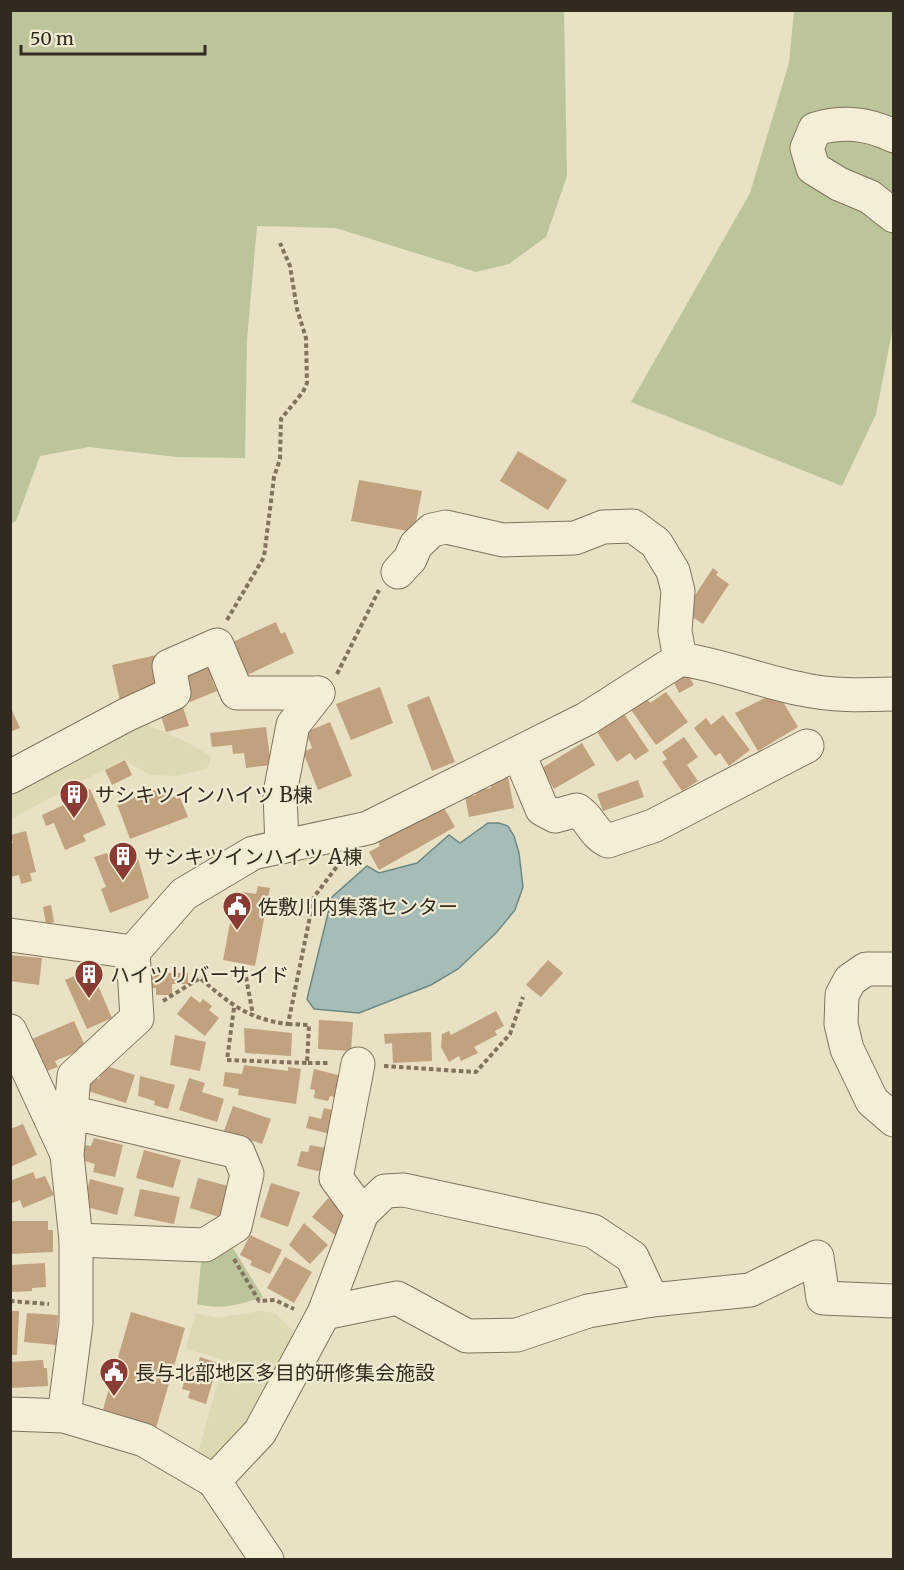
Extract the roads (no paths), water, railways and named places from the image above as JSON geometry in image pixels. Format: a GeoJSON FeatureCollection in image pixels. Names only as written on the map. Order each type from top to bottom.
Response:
{"type":"FeatureCollection","features":[{"type":"Feature","properties":{"kind":"street"},"geometry":{"type":"LineString","coordinates":[[894,136],[879,129],[838,122],[815,129],[807,148],[813,168],[839,184],[870,197],[894,216]]}},
{"type":"Feature","properties":{"kind":"street"},"geometry":{"type":"LineString","coordinates":[[398,572],[410,559],[416,545],[432,530],[446,527],[503,540],[574,538],[603,527],[633,526],[656,543],[673,571],[678,591],[675,631],[680,659]]}},
{"type":"Feature","properties":{"kind":"street"},"geometry":{"type":"LineString","coordinates":[[10,777],[126,715],[174,693],[169,666],[217,645],[237,693],[318,693],[293,725],[280,793],[282,847]]}},
{"type":"Feature","properties":{"kind":"street"},"geometry":{"type":"LineString","coordinates":[[64,1416],[76,1305],[76,1240],[67,1155],[74,1076],[137,1018],[133,952],[184,894],[253,853],[368,828],[586,719],[680,659],[713,664],[801,689],[844,696],[894,694]]}},
{"type":"Feature","properties":{"kind":"street"},"geometry":{"type":"LineString","coordinates":[[519,754],[542,809],[555,816],[577,810],[585,815],[597,836],[608,841],[653,826],[807,746]]}},
{"type":"Feature","properties":{"kind":"street"},"geometry":{"type":"LineString","coordinates":[[10,935],[133,952]]}},
{"type":"Feature","properties":{"kind":"street"},"geometry":{"type":"LineString","coordinates":[[894,969],[866,969],[850,981],[842,995],[841,1024],[847,1048],[872,1101],[894,1120]]}},
{"type":"Feature","properties":{"kind":"street"},"geometry":{"type":"LineString","coordinates":[[10,1031],[67,1155]]}},
{"type":"Feature","properties":{"kind":"street"},"geometry":{"type":"LineString","coordinates":[[358,1064],[336,1178],[362,1213]]}},
{"type":"Feature","properties":{"kind":"street"},"geometry":{"type":"LineString","coordinates":[[70,1112],[238,1152],[247,1174],[235,1226],[205,1245],[76,1240]]}},
{"type":"Feature","properties":{"kind":"street"},"geometry":{"type":"LineString","coordinates":[[214,1481],[260,1432],[321,1318],[362,1213],[385,1191],[404,1190],[592,1231],[632,1257],[652,1300]]}},
{"type":"Feature","properties":{"kind":"street"},"geometry":{"type":"LineString","coordinates":[[321,1318],[397,1298],[466,1336],[517,1335],[588,1311],[652,1300],[750,1290],[817,1257],[823,1298],[894,1301]]}},
{"type":"Feature","properties":{"kind":"street"},"geometry":{"type":"LineString","coordinates":[[10,1414],[64,1416],[144,1440],[214,1481],[267,1560]]}},
{"type":"Feature","properties":{"kind":"water"},"geometry":{"type":"Polygon","coordinates":[[[488,823],[508,826],[514,836],[519,853],[523,887],[515,910],[496,933],[458,969],[431,985],[359,1013],[314,1009],[307,999],[332,897],[367,866],[379,873],[417,863],[449,835],[460,843],[488,823]]]}},
{"type":"Feature","properties":{"kind":"place","name":"サシキツインハイツ B棟"},"geometry":{"type":"Point","coordinates":[74,820]}},
{"type":"Feature","properties":{"kind":"place","name":"サシキツインハイツ A棟"},"geometry":{"type":"Point","coordinates":[123,882]}},
{"type":"Feature","properties":{"kind":"place","name":"佐敷川内集落センター"},"geometry":{"type":"Point","coordinates":[237,932]}},
{"type":"Feature","properties":{"kind":"place","name":"ハイツリバーサイド"},"geometry":{"type":"Point","coordinates":[89,1000]}},
{"type":"Feature","properties":{"kind":"place","name":"長与北部地区多目的研修集会施設"},"geometry":{"type":"Point","coordinates":[114,1398]}}]}
